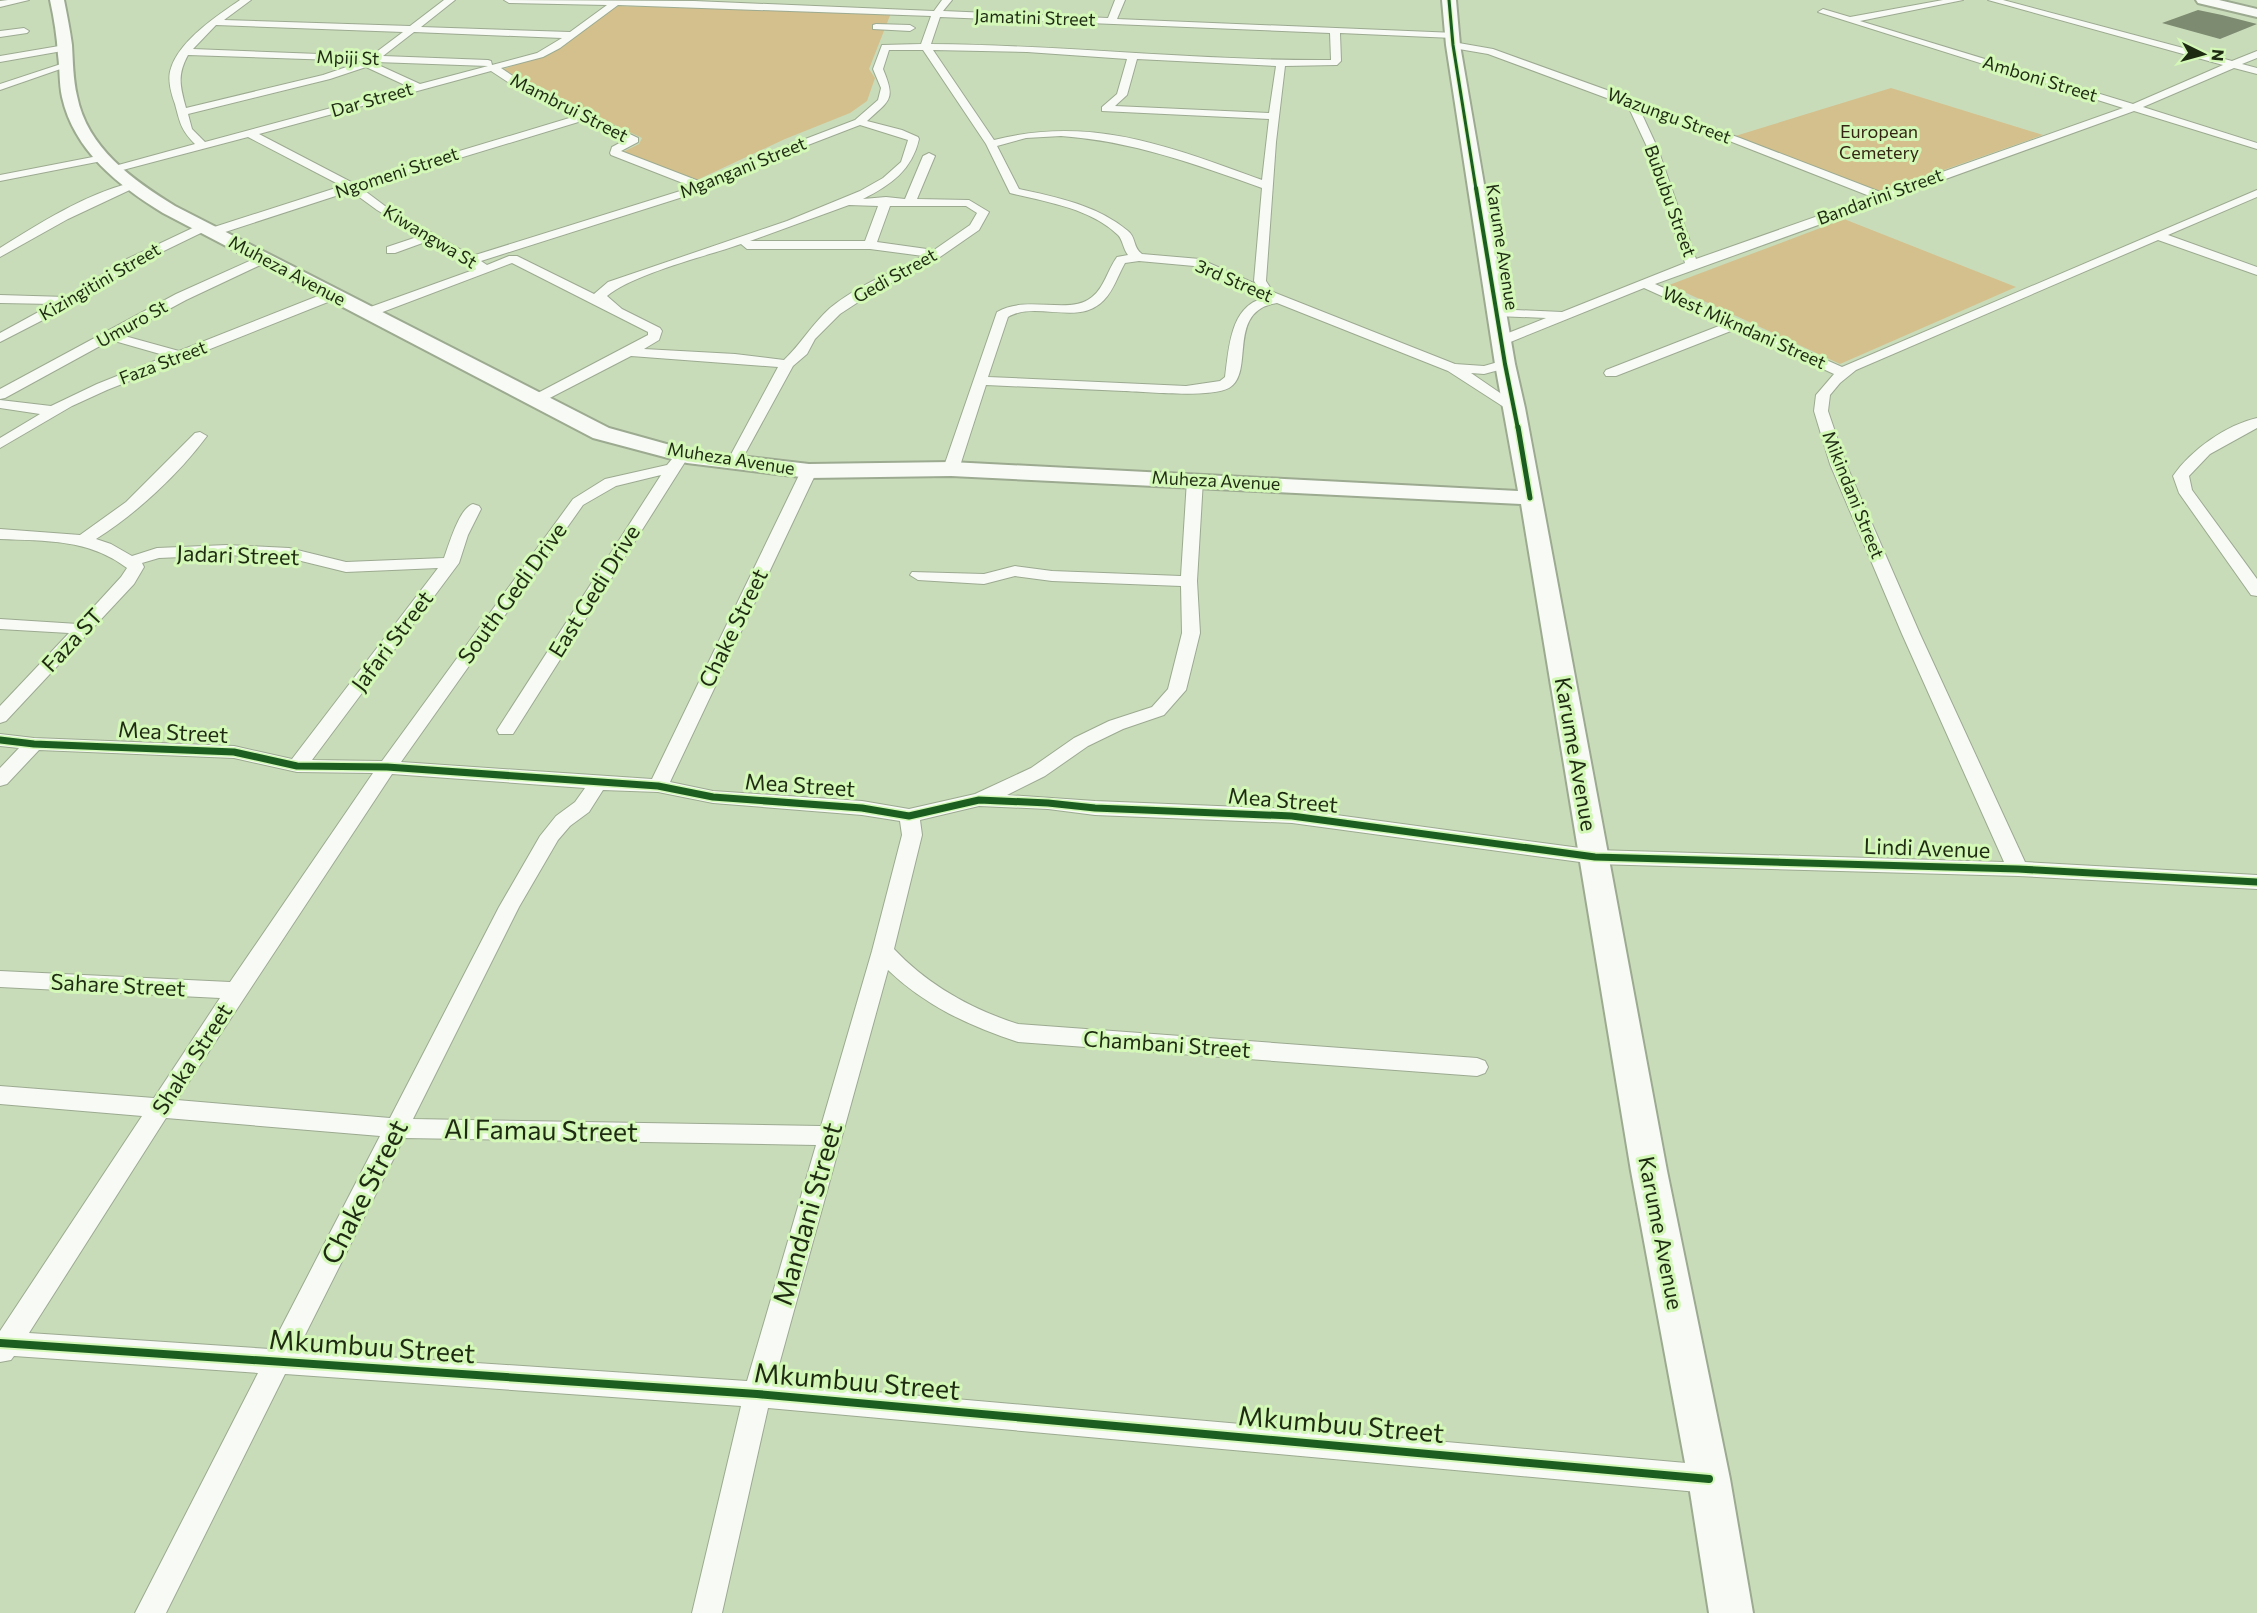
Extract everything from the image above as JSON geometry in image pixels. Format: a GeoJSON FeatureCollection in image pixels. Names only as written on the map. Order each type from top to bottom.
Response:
{"type":"FeatureCollection","features":[{"type":"Feature","properties":{"kind":"street"},"geometry":{"type":"LineString","coordinates":[[0,4],[24,0]]}},
{"type":"Feature","properties":{"kind":"street","name":"Muheza Avenue"},"geometry":{"type":"LineString","coordinates":[[57,0],[66,57],[69,98],[79,127],[130,186],[207,230],[266,258],[367,313],[602,433],[680,462],[735,460],[809,471],[951,469],[1530,498]]}},
{"type":"Feature","properties":{"kind":"street"},"geometry":{"type":"LineString","coordinates":[[203,146],[187,130],[175,87],[176,68],[185,52],[203,37],[214,22],[246,0]]}},
{"type":"Feature","properties":{"kind":"street"},"geometry":{"type":"LineString","coordinates":[[182,112],[326,77],[371,61],[450,0]]}},
{"type":"Feature","properties":{"kind":"street","name":"Jamatini Street"},"geometry":{"type":"LineString","coordinates":[[509,0],[615,3],[696,2],[936,15],[1335,30],[1453,40]]}},
{"type":"Feature","properties":{"kind":"street"},"geometry":{"type":"LineString","coordinates":[[925,47],[936,15],[947,0]]}},
{"type":"Feature","properties":{"kind":"street"},"geometry":{"type":"LineString","coordinates":[[1112,20],[1120,0]]}},
{"type":"Feature","properties":{"kind":"street","name":"Karume Avenue"},"geometry":{"type":"LineString","coordinates":[[1449,0],[1453,40],[1503,340],[1505,364],[1515,408],[1595,857],[1648,1171],[1708,1479],[1731,1613]]}},
{"type":"Feature","properties":{"kind":"street"},"geometry":{"type":"LineString","coordinates":[[1852,20],[1958,0]]}},
{"type":"Feature","properties":{"kind":"street"},"geometry":{"type":"LineString","coordinates":[[1993,0],[2257,71]]}},
{"type":"Feature","properties":{"kind":"street"},"geometry":{"type":"LineString","coordinates":[[2203,0],[2257,13]]}},
{"type":"Feature","properties":{"kind":"street","name":"Dar Street"},"geometry":{"type":"LineString","coordinates":[[0,178],[109,164],[203,146],[418,87],[495,69],[540,55],[557,46],[615,3]]}},
{"type":"Feature","properties":{"kind":"street","name":"Amboni Street"},"geometry":{"type":"LineString","coordinates":[[1824,12],[2257,146]]}},
{"type":"Feature","properties":{"kind":"street"},"geometry":{"type":"LineString","coordinates":[[214,22],[571,35]]}},
{"type":"Feature","properties":{"kind":"street"},"geometry":{"type":"LineString","coordinates":[[910,28],[872,31],[887,34],[885,47],[1006,48],[1133,56],[1334,63],[1335,30]]}},
{"type":"Feature","properties":{"kind":"street"},"geometry":{"type":"LineString","coordinates":[[0,34],[24,31]]}},
{"type":"Feature","properties":{"kind":"street","name":"Wazungu Street"},"geometry":{"type":"LineString","coordinates":[[1453,40],[1490,51],[1736,140],[1882,196]]}},
{"type":"Feature","properties":{"kind":"street","name":"Mgangani Street"},"geometry":{"type":"LineString","coordinates":[[471,260],[704,188],[791,148],[859,122],[882,101],[886,88],[878,69],[885,47]]}},
{"type":"Feature","properties":{"kind":"street"},"geometry":{"type":"LineString","coordinates":[[925,47],[991,144],[1014,191],[1060,201],[1095,215],[1125,234],[1131,252],[1139,257]]}},
{"type":"Feature","properties":{"kind":"street","name":"Mpiji St"},"geometry":{"type":"LineString","coordinates":[[185,52],[371,61],[511,64]]}},
{"type":"Feature","properties":{"kind":"street","name":"Bandarini Street"},"geometry":{"type":"LineString","coordinates":[[1503,340],[1692,265],[2133,108],[2257,54]]}},
{"type":"Feature","properties":{"kind":"street"},"geometry":{"type":"LineString","coordinates":[[1133,56],[1122,94],[1106,109],[1275,116]]}},
{"type":"Feature","properties":{"kind":"street"},"geometry":{"type":"LineString","coordinates":[[0,59],[66,57]]}},
{"type":"Feature","properties":{"kind":"street"},"geometry":{"type":"LineString","coordinates":[[0,87],[66,57]]}},
{"type":"Feature","properties":{"kind":"street"},"geometry":{"type":"LineString","coordinates":[[371,61],[418,87]]}},
{"type":"Feature","properties":{"kind":"street"},"geometry":{"type":"LineString","coordinates":[[981,381],[1186,390],[1224,385],[1232,378],[1245,316],[1260,303],[1273,297],[1260,280],[1281,62]]}},
{"type":"Feature","properties":{"kind":"street","name":"Mambrui Street"},"geometry":{"type":"LineString","coordinates":[[495,69],[518,84],[634,140],[616,149],[615,153],[704,188]]}},
{"type":"Feature","properties":{"kind":"street","name":"Bububu Street"},"geometry":{"type":"LineString","coordinates":[[1632,104],[1653,149],[1692,265]]}},
{"type":"Feature","properties":{"kind":"street","name":"Ngomeni Street"},"geometry":{"type":"LineString","coordinates":[[207,230],[354,188],[441,158],[584,117]]}},
{"type":"Feature","properties":{"kind":"street"},"geometry":{"type":"LineString","coordinates":[[605,304],[600,295],[612,285],[728,244],[759,236],[846,202],[897,172],[908,158],[914,139],[898,132],[859,122]]}},
{"type":"Feature","properties":{"kind":"street","name":"Kiwangwa St"},"geometry":{"type":"LineString","coordinates":[[251,134],[354,188],[381,208],[484,269]]}},
{"type":"Feature","properties":{"kind":"street"},"geometry":{"type":"LineString","coordinates":[[991,144],[1013,136],[1032,134],[1101,135],[1192,159],[1268,186]]}},
{"type":"Feature","properties":{"kind":"street"},"geometry":{"type":"LineString","coordinates":[[910,201],[929,156]]}},
{"type":"Feature","properties":{"kind":"street"},"geometry":{"type":"LineString","coordinates":[[0,253],[65,214],[130,186]]}},
{"type":"Feature","properties":{"kind":"street","name":"Mikindani Street"},"geometry":{"type":"LineString","coordinates":[[2018,868],[1911,634],[1838,464],[1821,411],[1823,395],[1851,367],[2257,193]]}},
{"type":"Feature","properties":{"kind":"street"},"geometry":{"type":"LineString","coordinates":[[870,245],[886,201]]}},
{"type":"Feature","properties":{"kind":"street","name":"Gedi Street"},"geometry":{"type":"LineString","coordinates":[[735,460],[786,363],[802,351],[809,337],[835,311],[864,292],[936,254],[975,227],[983,212],[969,203],[846,202]]}},
{"type":"Feature","properties":{"kind":"street","name":"Kizingitini Street"},"geometry":{"type":"LineString","coordinates":[[0,338],[69,301],[131,262],[207,230]]}},
{"type":"Feature","properties":{"kind":"street"},"geometry":{"type":"LineString","coordinates":[[391,250],[430,236]]}},
{"type":"Feature","properties":{"kind":"street"},"geometry":{"type":"LineString","coordinates":[[2158,236],[2257,271]]}},
{"type":"Feature","properties":{"kind":"street"},"geometry":{"type":"LineString","coordinates":[[728,244],[870,245],[936,254]]}},
{"type":"Feature","properties":{"kind":"street"},"geometry":{"type":"LineString","coordinates":[[951,469],[1002,315],[1009,309],[1087,306],[1098,299],[1121,260],[1139,257]]}},
{"type":"Feature","properties":{"kind":"street","name":"3rd Street"},"geometry":{"type":"LineString","coordinates":[[1139,257],[1196,262],[1273,297],[1453,368],[1515,408]]}},
{"type":"Feature","properties":{"kind":"street","name":"Umuro St"},"geometry":{"type":"LineString","coordinates":[[0,395],[181,297],[266,258]]}},
{"type":"Feature","properties":{"kind":"street"},"geometry":{"type":"LineString","coordinates":[[367,313],[513,259],[648,325],[655,331],[654,337],[630,352],[537,399]]}},
{"type":"Feature","properties":{"kind":"street","name":"West Mikndani Street"},"geometry":{"type":"LineString","coordinates":[[1645,284],[1844,373]]}},
{"type":"Feature","properties":{"kind":"street","name":"Faza Street"},"geometry":{"type":"LineString","coordinates":[[0,444],[53,411],[102,387],[333,295]]}},
{"type":"Feature","properties":{"kind":"street"},"geometry":{"type":"LineString","coordinates":[[0,299],[69,301]]}},
{"type":"Feature","properties":{"kind":"street"},"geometry":{"type":"LineString","coordinates":[[1497,312],[1564,315]]}},
{"type":"Feature","properties":{"kind":"street"},"geometry":{"type":"LineString","coordinates":[[1611,373],[1735,325]]}},
{"type":"Feature","properties":{"kind":"street"},"geometry":{"type":"LineString","coordinates":[[110,336],[180,356]]}},
{"type":"Feature","properties":{"kind":"street"},"geometry":{"type":"LineString","coordinates":[[630,352],[786,363]]}},
{"type":"Feature","properties":{"kind":"street"},"geometry":{"type":"LineString","coordinates":[[1453,368],[1484,370],[1505,364]]}},
{"type":"Feature","properties":{"kind":"street"},"geometry":{"type":"LineString","coordinates":[[0,404],[53,411]]}},
{"type":"Feature","properties":{"kind":"street"},"geometry":{"type":"LineString","coordinates":[[2257,422],[2201,453],[2188,465],[2181,476],[2184,490],[2257,591]]}},
{"type":"Feature","properties":{"kind":"street"},"geometry":{"type":"LineString","coordinates":[[84,539],[111,523],[148,491],[200,436]]}},
{"type":"Feature","properties":{"kind":"street","name":"East Gedi Drive"},"geometry":{"type":"LineString","coordinates":[[506,730],[680,462]]}},
{"type":"Feature","properties":{"kind":"street","name":"South Gedi Drive"},"geometry":{"type":"LineString","coordinates":[[387,767],[579,502],[591,491],[623,478],[680,462]]}},
{"type":"Feature","properties":{"kind":"street","name":"Chake Street"},"geometry":{"type":"LineString","coordinates":[[658,786],[809,471]]}},
{"type":"Feature","properties":{"kind":"street"},"geometry":{"type":"LineString","coordinates":[[979,800],[1038,772],[1081,742],[1116,725],[1158,711],[1178,690],[1191,633],[1189,581],[1195,480]]}},
{"type":"Feature","properties":{"kind":"street","name":"Jafari Street"},"geometry":{"type":"LineString","coordinates":[[297,766],[452,563],[460,535],[473,509]]}},
{"type":"Feature","properties":{"kind":"street"},"geometry":{"type":"LineString","coordinates":[[0,534],[84,539],[130,562]]}},
{"type":"Feature","properties":{"kind":"street","name":"Jadari Street"},"geometry":{"type":"LineString","coordinates":[[130,562],[157,553],[227,550],[289,554],[346,567],[452,563]]}},
{"type":"Feature","properties":{"kind":"street","name":"Faza ST"},"geometry":{"type":"LineString","coordinates":[[0,717],[128,580],[136,567],[130,562]]}},
{"type":"Feature","properties":{"kind":"street"},"geometry":{"type":"LineString","coordinates":[[918,575],[984,579],[1016,571],[1052,576],[1189,581]]}},
{"type":"Feature","properties":{"kind":"street"},"geometry":{"type":"LineString","coordinates":[[0,624],[82,629]]}},
{"type":"Feature","properties":{"kind":"street","name":"Mea Street"},"geometry":{"type":"LineString","coordinates":[[0,740],[34,744],[234,752],[297,766],[387,767],[658,786],[713,797],[862,808],[909,816],[979,800],[1292,816],[1595,857]]}},
{"type":"Feature","properties":{"kind":"street"},"geometry":{"type":"LineString","coordinates":[[0,780],[34,744]]}},
{"type":"Feature","properties":{"kind":"street","name":"Shaka Street"},"geometry":{"type":"LineString","coordinates":[[2,1347],[236,991],[387,767]]}},
{"type":"Feature","properties":{"kind":"street","name":"Chake Street"},"geometry":{"type":"LineString","coordinates":[[150,1613],[503,918],[540,850],[563,821],[582,807],[598,783]]}},
{"type":"Feature","properties":{"kind":"street","name":"Mandani Street"},"geometry":{"type":"LineString","coordinates":[[707,1613],[757,1394],[883,951],[912,835],[909,816]]}},
{"type":"Feature","properties":{"kind":"street","name":"Lindi Avenue"},"geometry":{"type":"LineString","coordinates":[[1595,857],[2018,868],[2257,882]]}},
{"type":"Feature","properties":{"kind":"street","name":"Chambani Street"},"geometry":{"type":"LineString","coordinates":[[883,951],[901,972],[928,992],[986,1023],[1018,1034],[1477,1067]]}},
{"type":"Feature","properties":{"kind":"street","name":"Sahare Street"},"geometry":{"type":"LineString","coordinates":[[0,979],[236,991]]}},
{"type":"Feature","properties":{"kind":"street","name":"Al Famau Street"},"geometry":{"type":"LineString","coordinates":[[0,1095],[397,1128],[831,1136]]}},
{"type":"Feature","properties":{"kind":"street","name":"Mkumbuu Street"},"geometry":{"type":"LineString","coordinates":[[2,1347],[279,1362],[757,1394],[1708,1479]]}},
{"type":"Feature","properties":{"kind":"green space"},"geometry":{"type":"Polygon","coordinates":[[[616,6],[891,13],[869,69],[875,78],[867,101],[850,113],[785,139],[697,180],[623,152],[639,144],[642,138],[525,82],[503,69],[554,52],[616,6]]]}},
{"type":"Feature","properties":{"kind":"green space","name":"European Cemetery"},"geometry":{"type":"Polygon","coordinates":[[[1891,88],[2043,135],[1878,193],[1732,137],[1891,88]]]}},
{"type":"Feature","properties":{"kind":"green space"},"geometry":{"type":"Polygon","coordinates":[[[1844,219],[2016,287],[1840,364],[1669,285],[1844,219]]]}},
{"type":"Feature","properties":{"kind":"building"},"geometry":{"type":"Polygon","coordinates":[[[2198,10],[2257,24],[2220,39],[2162,23],[2198,10]]]}},
{"type":"Feature","properties":{"kind":"cycle path"},"geometry":{"type":"LineString","coordinates":[[1449,0],[1453,45],[1505,364],[1530,498]]}},
{"type":"Feature","properties":{"kind":"cycle path"},"geometry":{"type":"LineString","coordinates":[[0,740],[34,744],[234,752],[297,766],[387,767],[658,786],[713,797],[862,808],[909,816],[979,800],[1048,803],[1095,808],[1292,816],[1595,857],[2018,869],[2257,882]]}},
{"type":"Feature","properties":{"kind":"cycle path"},"geometry":{"type":"LineString","coordinates":[[0,1343],[757,1394],[1709,1479]]}}]}
